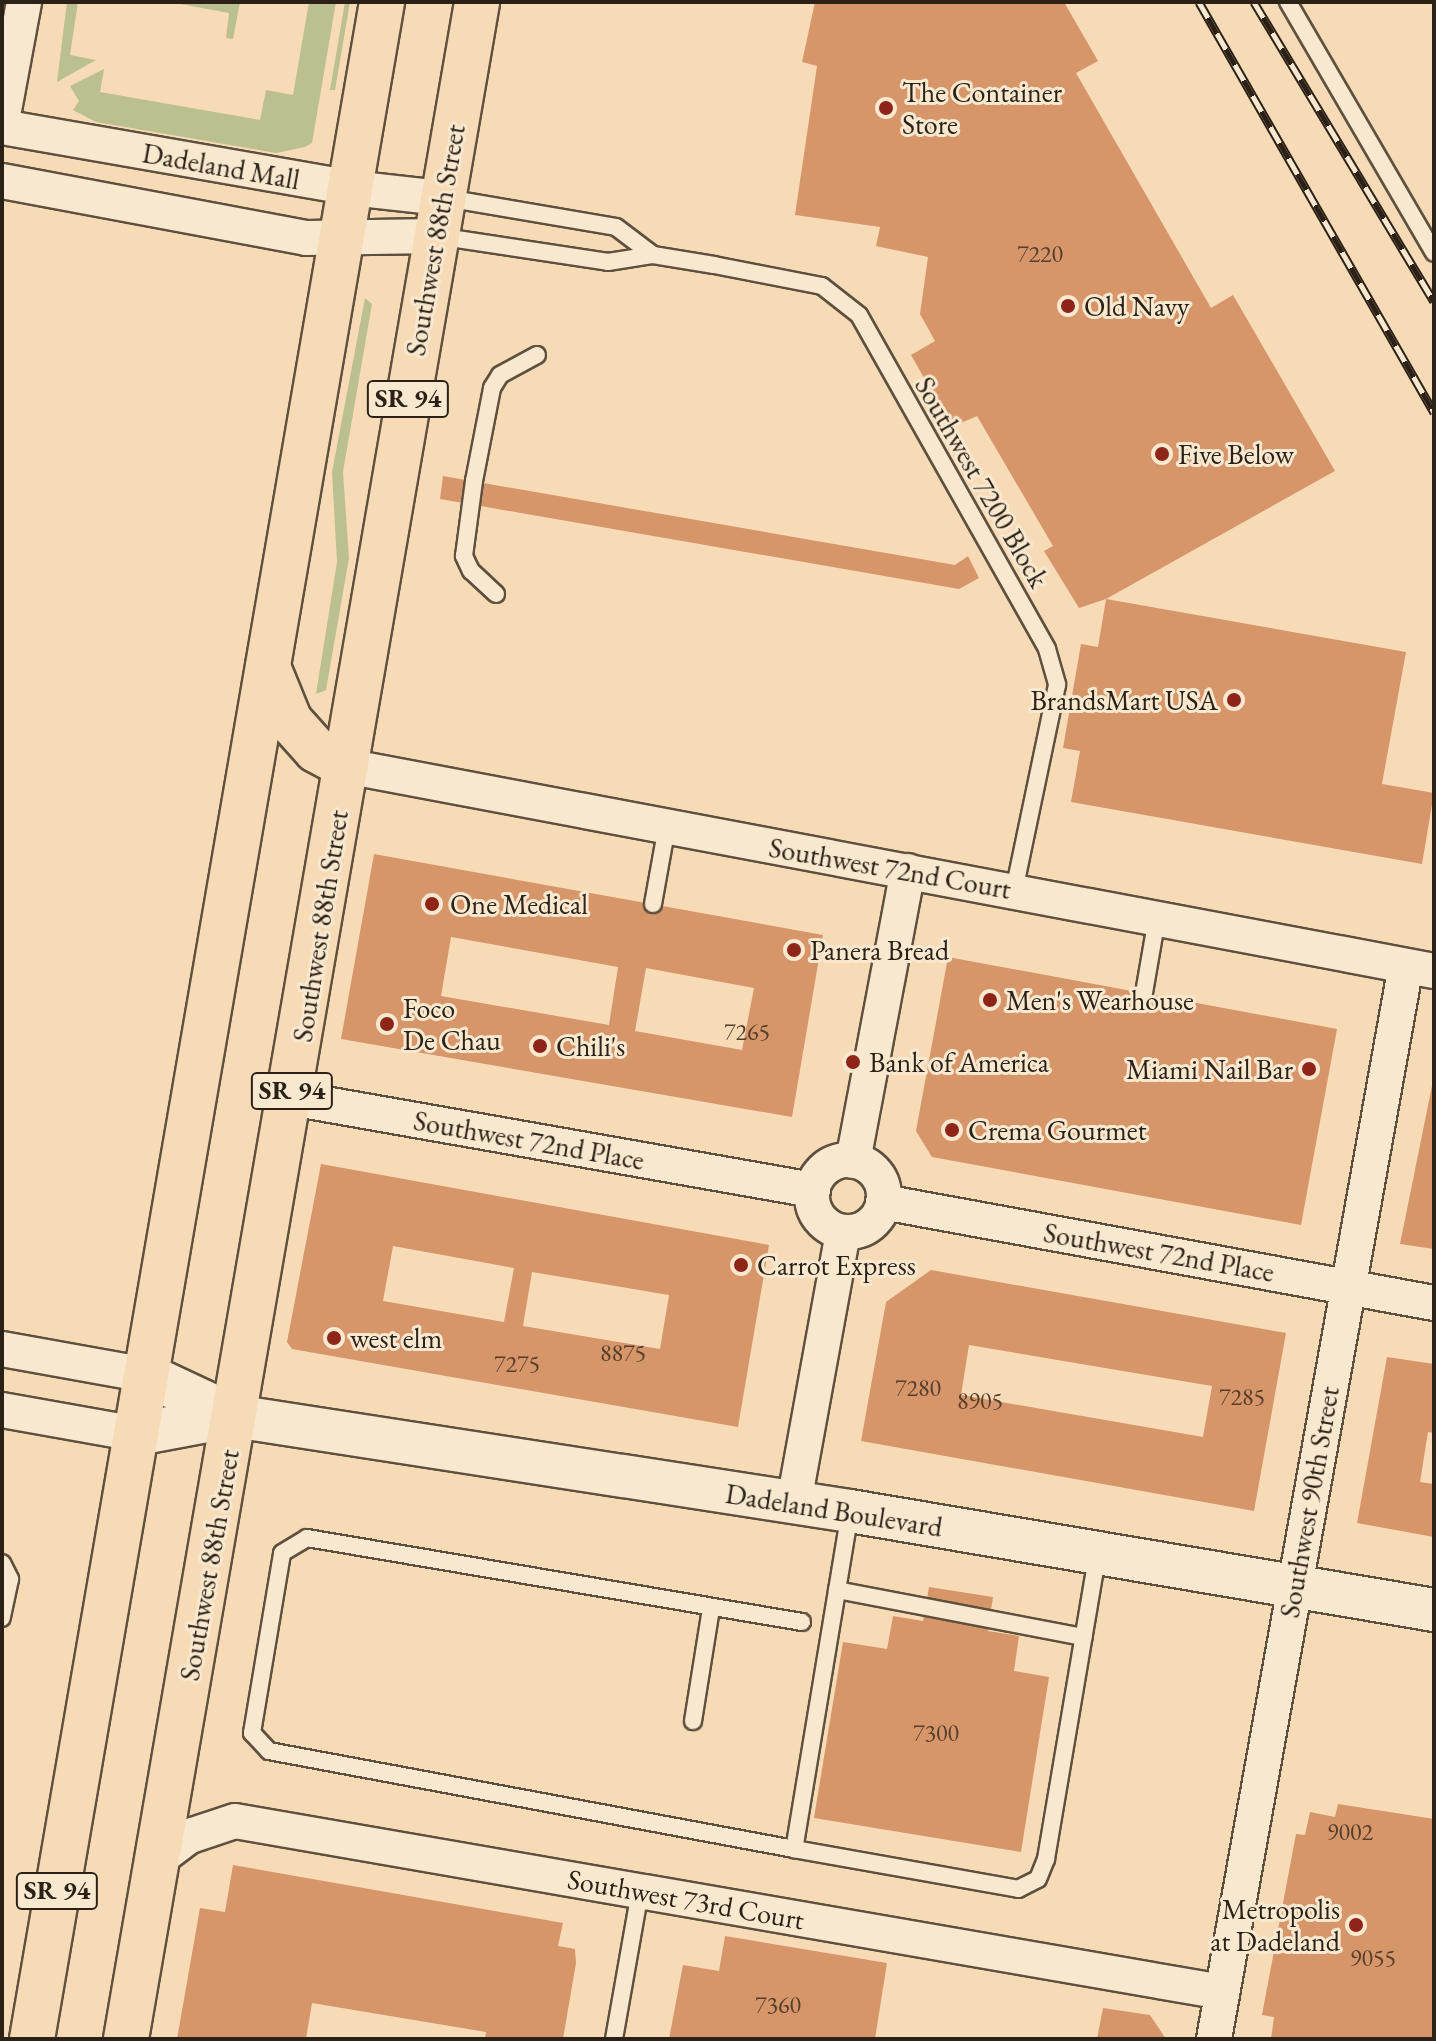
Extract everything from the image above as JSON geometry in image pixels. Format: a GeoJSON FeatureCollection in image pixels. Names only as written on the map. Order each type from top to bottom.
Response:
{"type":"FeatureCollection","features":[{"type":"Feature","properties":{"kind":"main road","name":"SR 94"},"geometry":{"type":"LineString","coordinates":[[32,2039],[382,2]]}},
{"type":"Feature","properties":{"kind":"main road","name":"Southwest 88th Street"},"geometry":{"type":"LineString","coordinates":[[126,2039],[291,1098],[477,2]]}},
{"type":"Feature","properties":{"kind":"main road"},"geometry":{"type":"LineString","coordinates":[[268,667],[290,721],[316,750],[346,766]]}},
{"type":"Feature","properties":{"kind":"street"},"geometry":{"type":"LineString","coordinates":[[2,121],[24,2]]}},
{"type":"Feature","properties":{"kind":"street","name":"Dadeland Mall"},"geometry":{"type":"LineString","coordinates":[[2,127],[351,188],[439,217]]}},
{"type":"Feature","properties":{"kind":"street","name":"Dadeland Mall"},"geometry":{"type":"LineString","coordinates":[[2,181],[306,238],[341,238],[439,217]]}},
{"type":"Feature","properties":{"kind":"street","name":"Southwest 72nd Court"},"geometry":{"type":"LineString","coordinates":[[346,766],[1420,969]]}},
{"type":"Feature","properties":{"kind":"street"},"geometry":{"type":"LineString","coordinates":[[853,1161],[908,871]]}},
{"type":"Feature","properties":{"kind":"street","name":"Southwest 90th Street"},"geometry":{"type":"LineString","coordinates":[[1214,2039],[1348,1288],[1420,969]]}},
{"type":"Feature","properties":{"kind":"street","name":"Southwest 72nd Place"},"geometry":{"type":"LineString","coordinates":[[291,1098],[813,1190]]}},
{"type":"Feature","properties":{"kind":"street"},"geometry":{"type":"LineString","coordinates":[[853,1161],[873,1170],[883,1202],[864,1228],[843,1232],[816,1213],[813,1190],[831,1164],[853,1161]]}},
{"type":"Feature","properties":{"kind":"street","name":"Southwest 72nd Place"},"geometry":{"type":"LineString","coordinates":[[883,1202],[1434,1303]]}},
{"type":"Feature","properties":{"kind":"street"},"geometry":{"type":"LineString","coordinates":[[794,1502],[843,1232]]}},
{"type":"Feature","properties":{"kind":"street"},"geometry":{"type":"LineString","coordinates":[[2,1349],[147,1375]]}},
{"type":"Feature","properties":{"kind":"street","name":"Dadeland Boulevard"},"geometry":{"type":"LineString","coordinates":[[147,1375],[234,1416],[850,1511],[1434,1610]]}},
{"type":"Feature","properties":{"kind":"street"},"geometry":{"type":"LineString","coordinates":[[2,1410],[137,1434]]}},
{"type":"Feature","properties":{"kind":"street","name":"Dadeland Boulevard"},"geometry":{"type":"LineString","coordinates":[[137,1434],[234,1416]]}},
{"type":"Feature","properties":{"kind":"street","name":"Southwest 73rd Court"},"geometry":{"type":"LineString","coordinates":[[159,1859],[190,1836],[235,1821],[1222,1992]]}},
{"type":"Feature","properties":{"kind":"lane"},"geometry":{"type":"LineString","coordinates":[[1288,2],[1434,253]]}},
{"type":"Feature","properties":{"kind":"lane","name":"Southwest 7200 Block"},"geometry":{"type":"LineString","coordinates":[[439,217],[616,227],[653,255]]}},
{"type":"Feature","properties":{"kind":"lane","name":"Southwest 7200 Block"},"geometry":{"type":"LineString","coordinates":[[439,217],[608,262],[653,255],[822,286],[859,315],[1047,649],[1057,685],[1014,890]]}},
{"type":"Feature","properties":{"kind":"lane"},"geometry":{"type":"LineString","coordinates":[[496,594],[471,571],[464,556],[479,450],[492,388],[500,375],[537,355]]}},
{"type":"Feature","properties":{"kind":"lane"},"geometry":{"type":"LineString","coordinates":[[653,904],[667,826]]}},
{"type":"Feature","properties":{"kind":"lane"},"geometry":{"type":"LineString","coordinates":[[1144,993],[1157,918]]}},
{"type":"Feature","properties":{"kind":"lane"},"geometry":{"type":"LineString","coordinates":[[794,1849],[850,1511]]}},
{"type":"Feature","properties":{"kind":"lane"},"geometry":{"type":"LineString","coordinates":[[802,1622],[307,1538],[282,1553],[252,1733],[269,1751],[1018,1889],[1029,1886],[1046,1859],[1098,1552]]}},
{"type":"Feature","properties":{"kind":"lane"},"geometry":{"type":"LineString","coordinates":[[2,1563],[10,1579],[2,1618]]}},
{"type":"Feature","properties":{"kind":"lane"},"geometry":{"type":"LineString","coordinates":[[837,1590],[1084,1637]]}},
{"type":"Feature","properties":{"kind":"lane"},"geometry":{"type":"LineString","coordinates":[[693,1721],[711,1608]]}},
{"type":"Feature","properties":{"kind":"lane"},"geometry":{"type":"LineString","coordinates":[[614,2039],[640,1892]]}},
{"type":"Feature","properties":{"kind":"green space"},"geometry":{"type":"Polygon","coordinates":[[[67,2],[78,2],[70,55],[96,60],[57,82],[67,2]]]}},
{"type":"Feature","properties":{"kind":"green space"},"geometry":{"type":"Polygon","coordinates":[[[170,2],[240,2],[233,39],[226,38],[229,13],[170,2]]]}},
{"type":"Feature","properties":{"kind":"green space"},"geometry":{"type":"Polygon","coordinates":[[[309,2],[336,2],[312,143],[305,147],[276,153],[96,122],[73,110],[79,101],[70,86],[104,69],[100,92],[260,120],[266,90],[293,95],[309,2]]]}},
{"type":"Feature","properties":{"kind":"green space"},"geometry":{"type":"Polygon","coordinates":[[[345,2],[350,2],[335,90],[330,90],[345,2]]]}},
{"type":"Feature","properties":{"kind":"green space"},"geometry":{"type":"Polygon","coordinates":[[[365,298],[372,304],[343,472],[349,558],[326,690],[316,694],[337,562],[332,472],[365,298]]]}},
{"type":"Feature","properties":{"kind":"building"},"geometry":{"type":"Polygon","coordinates":[[[815,2],[1064,2],[1098,61],[1076,73],[1211,308],[1233,295],[1335,471],[1106,599],[1079,608],[1044,551],[1053,546],[977,416],[952,427],[911,355],[935,341],[920,314],[928,257],[876,246],[880,227],[795,215],[817,66],[802,62],[815,2]]]}},
{"type":"Feature","properties":{"kind":"building"},"geometry":{"type":"Polygon","coordinates":[[[443,476],[955,565],[968,556],[979,578],[959,589],[440,499],[443,476]]]}},
{"type":"Feature","properties":{"kind":"building","name":"BrandsMart USA"},"geometry":{"type":"Polygon","coordinates":[[[1106,599],[1406,652],[1382,784],[1434,793],[1422,864],[1071,802],[1080,751],[1063,748],[1081,644],[1098,647],[1106,599]]]}},
{"type":"Feature","properties":{"kind":"building"},"geometry":{"type":"Polygon","coordinates":[[[374,854],[823,935],[792,1117],[341,1039],[374,854]],[[451,937],[441,996],[609,1025],[618,967],[451,937]],[[646,968],[635,1031],[742,1050],[754,988],[646,968]]]}},
{"type":"Feature","properties":{"kind":"building"},"geometry":{"type":"Polygon","coordinates":[[[948,957],[1337,1029],[1301,1225],[932,1157],[916,1131],[948,957]]]}},
{"type":"Feature","properties":{"kind":"building"},"geometry":{"type":"Polygon","coordinates":[[[1434,1081],[1434,1249],[1400,1244],[1434,1081]]]}},
{"type":"Feature","properties":{"kind":"building"},"geometry":{"type":"Polygon","coordinates":[[[321,1164],[769,1245],[738,1427],[292,1349],[287,1342],[321,1164]],[[393,1246],[383,1301],[504,1322],[514,1268],[393,1246]],[[532,1272],[523,1326],[660,1349],[669,1295],[532,1272]]]}},
{"type":"Feature","properties":{"kind":"building"},"geometry":{"type":"Polygon","coordinates":[[[931,1270],[1286,1333],[1254,1511],[861,1441],[886,1302],[931,1270]],[[969,1345],[961,1395],[1203,1437],[1212,1386],[969,1345]]]}},
{"type":"Feature","properties":{"kind":"building"},"geometry":{"type":"Polygon","coordinates":[[[1387,1357],[1434,1364],[1434,1433],[1428,1432],[1420,1482],[1434,1484],[1434,1537],[1357,1523],[1387,1357]]]}},
{"type":"Feature","properties":{"kind":"building"},"geometry":{"type":"Polygon","coordinates":[[[929,1587],[993,1597],[988,1631],[1019,1636],[1014,1671],[1049,1677],[1021,1852],[814,1818],[843,1642],[887,1649],[893,1616],[923,1621],[929,1587]]]}},
{"type":"Feature","properties":{"kind":"building","name":"Metropolis at Dadeland"},"geometry":{"type":"Polygon","coordinates":[[[1338,1804],[1434,1819],[1434,2039],[1271,2039],[1274,2017],[1262,2015],[1296,1834],[1305,1835],[1310,1812],[1335,1817],[1338,1804]]]}},
{"type":"Feature","properties":{"kind":"building"},"geometry":{"type":"Polygon","coordinates":[[[233,1865],[563,1923],[558,1946],[575,1949],[576,1963],[563,2039],[485,2039],[486,2032],[312,2003],[306,2039],[177,2039],[200,1908],[225,1912],[233,1865]]]}},
{"type":"Feature","properties":{"kind":"building"},"geometry":{"type":"Polygon","coordinates":[[[725,1936],[887,1963],[875,2039],[669,2039],[683,1965],[719,1971],[725,1936]]]}},
{"type":"Feature","properties":{"kind":"building"},"geometry":{"type":"Polygon","coordinates":[[[1103,2008],[1150,2015],[1166,2039],[1097,2039],[1103,2008]]]}},
{"type":"Feature","properties":{"kind":"railway"},"geometry":{"type":"LineString","coordinates":[[1199,2],[1434,413]]}},
{"type":"Feature","properties":{"kind":"railway"},"geometry":{"type":"LineString","coordinates":[[1254,2],[1434,301]]}},
{"type":"Feature","properties":{"kind":"place","name":"The Container Store"},"geometry":{"type":"Point","coordinates":[886,108]}},
{"type":"Feature","properties":{"kind":"place","name":"Old Navy"},"geometry":{"type":"Point","coordinates":[1068,306]}},
{"type":"Feature","properties":{"kind":"place","name":"Five Below"},"geometry":{"type":"Point","coordinates":[1162,454]}},
{"type":"Feature","properties":{"kind":"place","name":"BrandsMart USA"},"geometry":{"type":"Point","coordinates":[1234,700]}},
{"type":"Feature","properties":{"kind":"place","name":"One Medical"},"geometry":{"type":"Point","coordinates":[432,904]}},
{"type":"Feature","properties":{"kind":"place","name":"Panera Bread"},"geometry":{"type":"Point","coordinates":[794,950]}},
{"type":"Feature","properties":{"kind":"place","name":"Men's Wearhouse"},"geometry":{"type":"Point","coordinates":[990,1000]}},
{"type":"Feature","properties":{"kind":"place","name":"Foco De Chau"},"geometry":{"type":"Point","coordinates":[387,1024]}},
{"type":"Feature","properties":{"kind":"place","name":"Chili's"},"geometry":{"type":"Point","coordinates":[540,1046]}},
{"type":"Feature","properties":{"kind":"place","name":"Bank of America"},"geometry":{"type":"Point","coordinates":[853,1062]}},
{"type":"Feature","properties":{"kind":"place","name":"Miami Nail Bar"},"geometry":{"type":"Point","coordinates":[1309,1069]}},
{"type":"Feature","properties":{"kind":"place","name":"Crema Gourmet"},"geometry":{"type":"Point","coordinates":[952,1130]}},
{"type":"Feature","properties":{"kind":"place","name":"Carrot Express"},"geometry":{"type":"Point","coordinates":[741,1265]}},
{"type":"Feature","properties":{"kind":"place","name":"west elm"},"geometry":{"type":"Point","coordinates":[334,1338]}},
{"type":"Feature","properties":{"kind":"place","name":"Metropolis at Dadeland"},"geometry":{"type":"Point","coordinates":[1356,1925]}}]}
